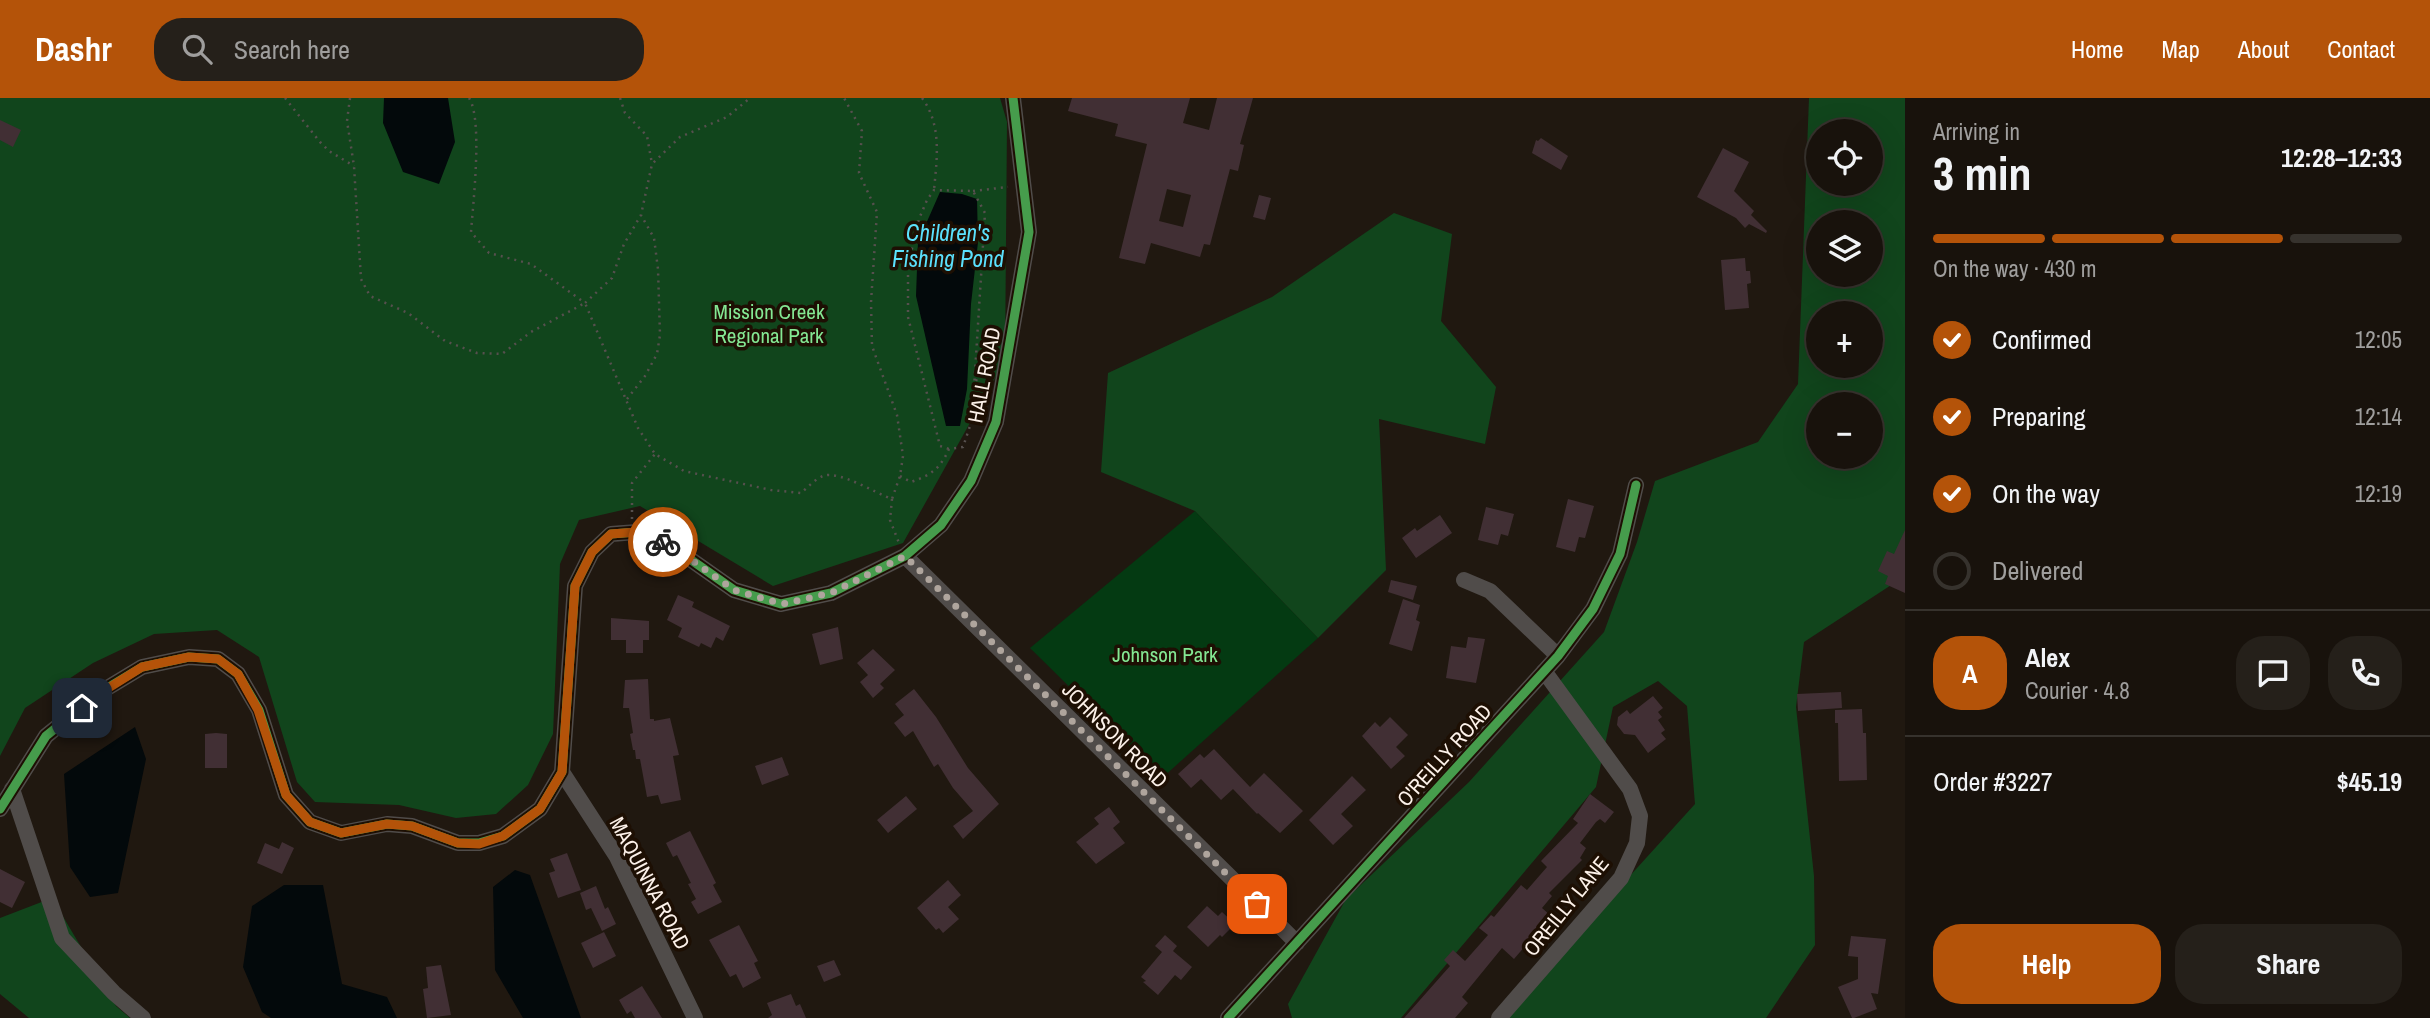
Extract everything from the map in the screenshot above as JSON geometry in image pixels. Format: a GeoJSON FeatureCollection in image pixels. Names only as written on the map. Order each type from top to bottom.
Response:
{"type":"FeatureCollection","features":[{"type":"Feature","properties":{"kind":"street","name":"HALL ROAD"},"geometry":{"type":"LineString","coordinates":[[634,532],[670,545],[734,590],[782,604],[831,593],[905,556],[941,525],[971,481],[996,422],[1029,232],[1013,98]]}},
{"type":"Feature","properties":{"kind":"street","name":"O'REILLY ROAD"},"geometry":{"type":"LineString","coordinates":[[1228,1018],[1558,656],[1593,609],[1620,554],[1636,485]]}},
{"type":"Feature","properties":{"kind":"street"},"geometry":{"type":"LineString","coordinates":[[0,810],[46,736],[99,694],[142,667],[189,657],[218,659],[238,674],[258,710],[286,795],[310,822],[341,833],[387,824],[412,826],[458,843],[479,844],[503,836],[540,809],[562,772],[575,586],[592,552],[611,534],[634,532]]}},
{"type":"Feature","properties":{"kind":"street","name":"JOHNSON ROAD"},"geometry":{"type":"LineString","coordinates":[[905,556],[1297,943]]}},
{"type":"Feature","properties":{"kind":"street"},"geometry":{"type":"LineString","coordinates":[[1464,580],[1490,591],[1558,656]]}},
{"type":"Feature","properties":{"kind":"street","name":"OREILLY LANE"},"geometry":{"type":"LineString","coordinates":[[1499,1018],[1621,878],[1637,844],[1640,816],[1630,789],[1544,671]]}},
{"type":"Feature","properties":{"kind":"street","name":"MAQUINNA ROAD"},"geometry":{"type":"LineString","coordinates":[[562,772],[617,857],[695,1018]]}},
{"type":"Feature","properties":{"kind":"street"},"geometry":{"type":"LineString","coordinates":[[12,789],[62,938],[114,993],[144,1018]]}},
{"type":"Feature","properties":{"kind":"path"},"geometry":{"type":"LineString","coordinates":[[285,98],[329,151],[354,166]]}},
{"type":"Feature","properties":{"kind":"path"},"geometry":{"type":"LineString","coordinates":[[350,98],[347,121],[354,166],[361,279],[370,296],[408,313],[444,341],[477,353],[502,354],[531,332],[585,303],[612,278],[624,244],[642,215],[652,164],[647,136],[625,113],[620,98]]}},
{"type":"Feature","properties":{"kind":"path"},"geometry":{"type":"LineString","coordinates":[[470,98],[474,106],[475,149],[471,232],[489,253],[531,264],[585,303],[638,428],[655,454],[684,471],[771,490],[801,493],[820,477],[830,474],[892,499]]}},
{"type":"Feature","properties":{"kind":"path"},"geometry":{"type":"LineString","coordinates":[[652,164],[680,137],[727,117],[751,98]]}},
{"type":"Feature","properties":{"kind":"path"},"geometry":{"type":"LineString","coordinates":[[844,98],[862,131],[859,173],[877,212],[871,302],[872,346],[897,415],[903,456],[892,499],[890,520],[905,556]]}},
{"type":"Feature","properties":{"kind":"path"},"geometry":{"type":"LineString","coordinates":[[922,98],[931,110],[938,144],[934,190],[919,219],[908,265],[908,317],[940,446],[949,449],[963,447],[972,420],[985,213],[973,191]]}},
{"type":"Feature","properties":{"kind":"path"},"geometry":{"type":"LineString","coordinates":[[934,190],[1004,189],[1023,179]]}},
{"type":"Feature","properties":{"kind":"path"},"geometry":{"type":"LineString","coordinates":[[626,400],[645,376],[657,354],[660,335],[654,238],[642,215]]}},
{"type":"Feature","properties":{"kind":"path"},"geometry":{"type":"LineString","coordinates":[[975,384],[994,343]]}},
{"type":"Feature","properties":{"kind":"path"},"geometry":{"type":"LineString","coordinates":[[900,476],[911,482],[931,475],[944,461],[949,449]]}},
{"type":"Feature","properties":{"kind":"path"},"geometry":{"type":"LineString","coordinates":[[634,532],[632,483],[655,454]]}},
{"type":"Feature","properties":{"kind":"green space","name":"Mission Creek Regional Park"},"geometry":{"type":"Polygon","coordinates":[[[0,98],[1000,98],[1007,122],[1005,360],[903,543],[773,586],[640,506],[579,520],[560,564],[553,734],[528,785],[496,814],[456,818],[399,805],[315,802],[297,782],[259,657],[217,630],[154,634],[93,663],[25,708],[0,756],[0,98]]]}},
{"type":"Feature","properties":{"kind":"green space"},"geometry":{"type":"Polygon","coordinates":[[[1809,98],[1905,98],[1905,576],[1804,642],[1796,707],[1814,876],[1815,945],[1766,1018],[1501,1018],[1695,804],[1687,706],[1658,681],[1613,707],[1596,787],[1401,1018],[1292,1018],[1288,1004],[1346,899],[1469,782],[1604,632],[1637,542],[1655,481],[1758,442],[1798,384],[1806,176],[1806,196],[1883,196],[1883,119],[1808,119],[1809,98]]]}},
{"type":"Feature","properties":{"kind":"green space"},"geometry":{"type":"Polygon","coordinates":[[[1394,213],[1452,234],[1441,321],[1496,387],[1485,444],[1379,419],[1386,570],[1318,638],[1195,511],[1101,472],[1108,373],[1272,297],[1394,213]]]}},
{"type":"Feature","properties":{"kind":"green space","name":"Johnson Park"},"geometry":{"type":"Polygon","coordinates":[[[1195,511],[1318,638],[1162,778],[1030,648],[1195,511]]]}},
{"type":"Feature","properties":{"kind":"green space"},"geometry":{"type":"Polygon","coordinates":[[[52,898],[116,1006],[130,1018],[29,1018],[0,994],[0,918],[52,898]]]}},
{"type":"Feature","properties":{"kind":"water"},"geometry":{"type":"Polygon","coordinates":[[[384,98],[448,98],[455,142],[439,184],[403,172],[383,123],[384,98]]]}},
{"type":"Feature","properties":{"kind":"water","name":"Children's Fishing Pond"},"geometry":{"type":"Polygon","coordinates":[[[940,192],[962,194],[977,199],[978,242],[971,304],[967,389],[960,426],[946,426],[916,296],[918,242],[940,192]]]}},
{"type":"Feature","properties":{"kind":"water"},"geometry":{"type":"Polygon","coordinates":[[[135,727],[146,759],[118,893],[90,897],[70,867],[64,774],[135,727]]]}},
{"type":"Feature","properties":{"kind":"water"},"geometry":{"type":"Polygon","coordinates":[[[515,870],[530,875],[581,1018],[523,1018],[495,970],[493,887],[515,870]]]}},
{"type":"Feature","properties":{"kind":"water"},"geometry":{"type":"Polygon","coordinates":[[[284,885],[323,885],[342,984],[387,997],[397,1018],[271,1018],[262,1012],[243,967],[252,906],[284,885]]]}},
{"type":"Feature","properties":{"kind":"building"},"geometry":{"type":"Polygon","coordinates":[[[1072,98],[1190,98],[1183,123],[1209,130],[1217,98],[1253,98],[1240,144],[1244,145],[1238,171],[1230,169],[1210,245],[1204,244],[1200,257],[1151,243],[1145,264],[1119,258],[1147,144],[1115,136],[1118,124],[1068,111],[1072,98]],[[1167,189],[1159,221],[1183,227],[1191,195],[1167,189]]]}},
{"type":"Feature","properties":{"kind":"building"},"geometry":{"type":"Polygon","coordinates":[[[0,120],[21,130],[13,147],[0,140],[0,120]]]}},
{"type":"Feature","properties":{"kind":"building"},"geometry":{"type":"Polygon","coordinates":[[[1541,138],[1568,156],[1561,170],[1532,153],[1536,140],[1541,138]]]}},
{"type":"Feature","properties":{"kind":"building"},"geometry":{"type":"Polygon","coordinates":[[[1723,148],[1749,162],[1734,191],[1754,211],[1751,215],[1766,233],[1749,224],[1745,228],[1736,218],[1697,197],[1723,148]]]}},
{"type":"Feature","properties":{"kind":"building"},"geometry":{"type":"Polygon","coordinates":[[[1259,195],[1271,198],[1265,220],[1253,217],[1259,195]]]}},
{"type":"Feature","properties":{"kind":"building"},"geometry":{"type":"Polygon","coordinates":[[[1745,258],[1751,283],[1747,284],[1749,308],[1725,310],[1721,260],[1745,258]]]}},
{"type":"Feature","properties":{"kind":"building"},"geometry":{"type":"Polygon","coordinates":[[[1568,499],[1594,506],[1585,538],[1579,537],[1575,552],[1556,547],[1568,499]]]}},
{"type":"Feature","properties":{"kind":"building"},"geometry":{"type":"Polygon","coordinates":[[[1486,507],[1514,514],[1508,536],[1501,534],[1498,545],[1478,540],[1486,507]]]}},
{"type":"Feature","properties":{"kind":"building"},"geometry":{"type":"Polygon","coordinates":[[[1440,515],[1452,533],[1416,558],[1402,538],[1440,515]]]}},
{"type":"Feature","properties":{"kind":"building"},"geometry":{"type":"Polygon","coordinates":[[[1905,530],[1905,593],[1885,584],[1888,576],[1878,571],[1887,551],[1894,554],[1905,530]]]}},
{"type":"Feature","properties":{"kind":"building"},"geometry":{"type":"Polygon","coordinates":[[[1391,580],[1417,586],[1413,600],[1388,592],[1391,580]]]}},
{"type":"Feature","properties":{"kind":"building"},"geometry":{"type":"Polygon","coordinates":[[[678,595],[694,602],[692,607],[730,626],[723,641],[716,637],[711,648],[701,643],[699,647],[678,637],[682,628],[667,620],[678,595]]]}},
{"type":"Feature","properties":{"kind":"building"},"geometry":{"type":"Polygon","coordinates":[[[1403,599],[1420,605],[1416,620],[1420,622],[1412,651],[1389,644],[1403,599]]]}},
{"type":"Feature","properties":{"kind":"building"},"geometry":{"type":"Polygon","coordinates":[[[611,618],[649,621],[649,640],[643,640],[643,653],[626,653],[626,640],[611,640],[611,618]]]}},
{"type":"Feature","properties":{"kind":"building"},"geometry":{"type":"Polygon","coordinates":[[[838,627],[843,659],[820,665],[812,634],[838,627]]]}},
{"type":"Feature","properties":{"kind":"building"},"geometry":{"type":"Polygon","coordinates":[[[1468,637],[1485,639],[1476,683],[1446,678],[1451,646],[1466,648],[1468,637]]]}},
{"type":"Feature","properties":{"kind":"building"},"geometry":{"type":"Polygon","coordinates":[[[873,649],[895,670],[880,684],[884,688],[873,698],[860,682],[868,675],[857,663],[873,649]]]}},
{"type":"Feature","properties":{"kind":"building"},"geometry":{"type":"Polygon","coordinates":[[[648,679],[650,719],[654,721],[670,718],[679,755],[673,756],[681,800],[661,804],[658,795],[647,797],[640,759],[636,759],[633,750],[629,708],[623,708],[625,680],[648,679]]]}},
{"type":"Feature","properties":{"kind":"building"},"geometry":{"type":"Polygon","coordinates":[[[914,689],[936,717],[968,768],[999,804],[963,839],[953,826],[973,811],[953,788],[938,764],[934,767],[913,731],[905,737],[894,723],[904,715],[895,704],[914,689]]]}},
{"type":"Feature","properties":{"kind":"building"},"geometry":{"type":"Polygon","coordinates":[[[1841,692],[1842,708],[1798,711],[1797,694],[1841,692]]]}},
{"type":"Feature","properties":{"kind":"building"},"geometry":{"type":"Polygon","coordinates":[[[1653,696],[1663,708],[1658,712],[1662,717],[1658,720],[1665,730],[1661,733],[1666,739],[1648,753],[1635,735],[1624,734],[1617,725],[1618,717],[1627,710],[1630,714],[1653,696]]]}},
{"type":"Feature","properties":{"kind":"building"},"geometry":{"type":"Polygon","coordinates":[[[1862,709],[1863,733],[1866,733],[1867,780],[1839,781],[1838,723],[1835,723],[1835,710],[1862,709]]]}},
{"type":"Feature","properties":{"kind":"building"},"geometry":{"type":"Polygon","coordinates":[[[1390,717],[1408,735],[1396,747],[1405,756],[1391,769],[1362,736],[1375,722],[1380,727],[1390,717]]]}},
{"type":"Feature","properties":{"kind":"building"},"geometry":{"type":"Polygon","coordinates":[[[205,734],[227,734],[227,768],[205,768],[205,734]]]}},
{"type":"Feature","properties":{"kind":"building"},"geometry":{"type":"Polygon","coordinates":[[[1214,749],[1250,787],[1264,773],[1303,811],[1280,833],[1233,789],[1221,800],[1201,779],[1191,788],[1178,774],[1200,754],[1204,758],[1214,749]]]}},
{"type":"Feature","properties":{"kind":"building"},"geometry":{"type":"Polygon","coordinates":[[[782,757],[789,775],[762,785],[755,766],[782,757]]]}},
{"type":"Feature","properties":{"kind":"building"},"geometry":{"type":"Polygon","coordinates":[[[1352,776],[1366,790],[1341,814],[1353,826],[1333,845],[1309,820],[1352,776]]]}},
{"type":"Feature","properties":{"kind":"building"},"geometry":{"type":"Polygon","coordinates":[[[1590,794],[1614,812],[1605,823],[1600,819],[1596,822],[1580,843],[1586,848],[1580,858],[1582,860],[1549,893],[1552,896],[1542,908],[1551,916],[1514,959],[1502,948],[1462,997],[1468,1003],[1455,1018],[1404,1018],[1450,966],[1444,960],[1453,950],[1465,961],[1488,935],[1479,928],[1491,915],[1494,917],[1521,885],[1527,890],[1547,867],[1541,861],[1578,823],[1573,819],[1590,794]]]}},
{"type":"Feature","properties":{"kind":"building"},"geometry":{"type":"Polygon","coordinates":[[[906,796],[917,809],[888,833],[877,820],[906,796]]]}},
{"type":"Feature","properties":{"kind":"building"},"geometry":{"type":"Polygon","coordinates":[[[1109,807],[1120,822],[1113,828],[1125,843],[1096,864],[1076,842],[1099,824],[1094,818],[1109,807]]]}},
{"type":"Feature","properties":{"kind":"building"},"geometry":{"type":"Polygon","coordinates":[[[690,831],[716,883],[713,885],[722,902],[698,914],[691,902],[696,899],[688,884],[691,883],[677,855],[673,857],[666,843],[690,831]]]}},
{"type":"Feature","properties":{"kind":"building"},"geometry":{"type":"Polygon","coordinates":[[[282,842],[294,848],[282,874],[257,863],[265,843],[279,849],[282,842]]]}},
{"type":"Feature","properties":{"kind":"building"},"geometry":{"type":"Polygon","coordinates":[[[567,853],[581,890],[558,898],[549,873],[555,871],[550,859],[567,853]]]}},
{"type":"Feature","properties":{"kind":"building"},"geometry":{"type":"Polygon","coordinates":[[[0,869],[25,882],[12,908],[0,902],[0,869]]]}},
{"type":"Feature","properties":{"kind":"building"},"geometry":{"type":"Polygon","coordinates":[[[948,880],[961,895],[948,907],[959,919],[943,933],[939,928],[936,930],[917,908],[948,880]]]}},
{"type":"Feature","properties":{"kind":"building"},"geometry":{"type":"Polygon","coordinates":[[[596,886],[605,909],[608,907],[616,924],[602,931],[591,908],[586,910],[580,893],[596,886]]]}},
{"type":"Feature","properties":{"kind":"building"},"geometry":{"type":"Polygon","coordinates":[[[1207,906],[1218,916],[1222,912],[1235,924],[1208,947],[1187,927],[1207,906]]]}},
{"type":"Feature","properties":{"kind":"building"},"geometry":{"type":"Polygon","coordinates":[[[739,925],[758,961],[754,963],[761,978],[743,988],[736,974],[730,977],[709,940],[739,925]]]}},
{"type":"Feature","properties":{"kind":"building"},"geometry":{"type":"Polygon","coordinates":[[[604,932],[616,956],[593,968],[581,943],[604,932]]]}},
{"type":"Feature","properties":{"kind":"building"},"geometry":{"type":"Polygon","coordinates":[[[1165,935],[1177,946],[1173,951],[1192,967],[1181,980],[1175,975],[1158,995],[1141,977],[1162,952],[1155,946],[1165,935]]]}},
{"type":"Feature","properties":{"kind":"building"},"geometry":{"type":"Polygon","coordinates":[[[1851,936],[1886,939],[1878,994],[1871,993],[1877,1009],[1854,1018],[1838,987],[1858,979],[1858,957],[1848,956],[1851,936]]]}},
{"type":"Feature","properties":{"kind":"building"},"geometry":{"type":"Polygon","coordinates":[[[834,960],[841,975],[824,982],[817,966],[834,960]]]}},
{"type":"Feature","properties":{"kind":"building"},"geometry":{"type":"Polygon","coordinates":[[[441,965],[451,1015],[427,1018],[423,989],[428,988],[426,967],[441,965]]]}},
{"type":"Feature","properties":{"kind":"building"},"geometry":{"type":"Polygon","coordinates":[[[642,986],[662,1018],[635,1018],[631,1011],[627,1014],[619,1000],[642,986]]]}},
{"type":"Feature","properties":{"kind":"building"},"geometry":{"type":"Polygon","coordinates":[[[791,994],[796,1006],[800,1004],[806,1018],[768,1018],[772,1015],[767,1003],[791,994]]]}},
{"type":"Feature","properties":{"kind":"cycle path"},"geometry":{"type":"LineString","coordinates":[[0,809],[46,736],[99,693],[142,667],[189,657],[218,659],[238,674],[259,710],[286,795],[310,822],[341,833],[387,824],[412,826],[458,843],[479,843],[503,836],[540,809],[562,772],[575,586],[592,552],[611,534],[637,532],[670,545],[734,590],[781,604],[831,593],[905,556],[941,525],[971,481],[996,422],[1029,232],[1013,98]]}},
{"type":"Feature","properties":{"kind":"cycle path"},"geometry":{"type":"LineString","coordinates":[[1228,1018],[1558,656],[1593,609],[1620,554],[1636,485]]}},
{"type":"Feature","properties":{"kind":"way so far"},"geometry":{"type":"LineString","coordinates":[[663,542],[734,590],[782,604],[831,593],[905,556],[1257,904]]}},
{"type":"Feature","properties":{"kind":"route"},"geometry":{"type":"LineString","coordinates":[[82,708],[142,667],[189,657],[218,659],[238,674],[258,710],[286,795],[310,822],[341,833],[387,824],[412,826],[458,843],[479,844],[503,836],[540,809],[562,772],[575,586],[592,552],[611,534],[637,532],[663,542]]}}]}
